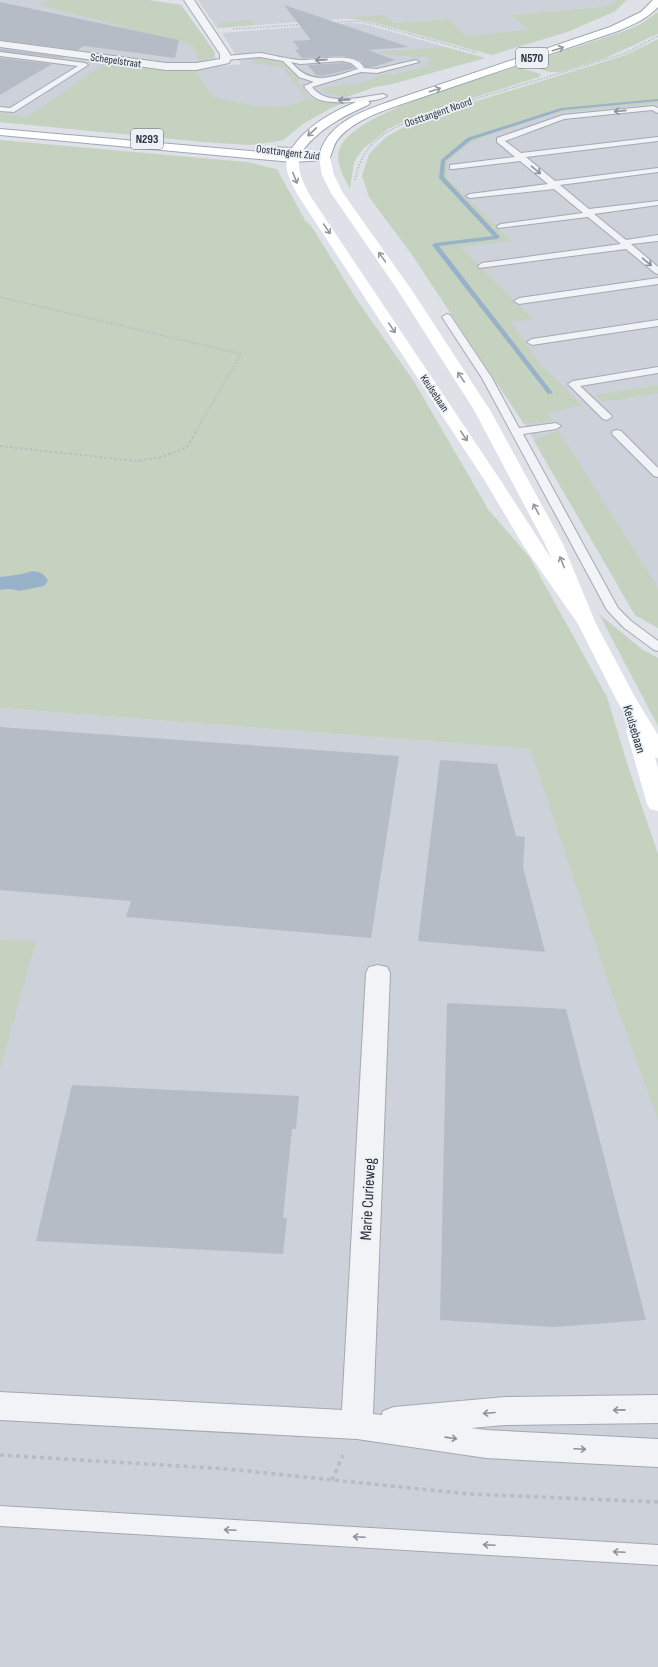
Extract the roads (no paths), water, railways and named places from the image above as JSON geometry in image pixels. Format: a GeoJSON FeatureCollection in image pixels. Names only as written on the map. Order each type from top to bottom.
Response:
{"type":"FeatureCollection","features":[{"type":"Feature","properties":{"kind":"main road","name":"Oosttangent Noord"},"geometry":{"type":"LineString","coordinates":[[325,156],[334,136],[352,122],[367,114],[398,102],[614,30],[640,17],[655,6],[658,0]]}},
{"type":"Feature","properties":{"kind":"main road","name":"N570"},"geometry":{"type":"LineString","coordinates":[[294,155],[310,132],[327,120],[355,106],[573,35],[618,16]]}},
{"type":"Feature","properties":{"kind":"main road","name":"Oosttangent Zuid"},"geometry":{"type":"LineString","coordinates":[[0,125],[294,155]]}},
{"type":"Feature","properties":{"kind":"main road","name":"Oosttangent Zuid"},"geometry":{"type":"LineString","coordinates":[[0,132],[294,155],[325,156]]}},
{"type":"Feature","properties":{"kind":"main road","name":"Keulsebaan"},"geometry":{"type":"LineString","coordinates":[[294,155],[292,167],[295,179],[305,197],[493,481],[532,545],[587,624]]}},
{"type":"Feature","properties":{"kind":"main road","name":"Keulsebaan"},"geometry":{"type":"LineString","coordinates":[[325,156],[324,165],[327,176],[337,193],[404,289],[482,410],[554,544],[587,624],[626,698],[658,752]]}},
{"type":"Feature","properties":{"kind":"main road","name":"Keulsebaan"},"geometry":{"type":"LineString","coordinates":[[626,698],[658,804]]}},
{"type":"Feature","properties":{"kind":"street"},"geometry":{"type":"LineString","coordinates":[[189,0],[225,56]]}},
{"type":"Feature","properties":{"kind":"street","name":"Schepelstraat"},"geometry":{"type":"LineString","coordinates":[[0,44],[162,66],[216,64],[225,61],[225,56]]}},
{"type":"Feature","properties":{"kind":"street","name":"Marie Curieweg"},"geometry":{"type":"LineString","coordinates":[[357,1424],[378,973]]}},
{"type":"Feature","properties":{"kind":"street"},"geometry":{"type":"LineString","coordinates":[[0,1406],[357,1424],[486,1444],[658,1453]]}},
{"type":"Feature","properties":{"kind":"street"},"geometry":{"type":"LineString","coordinates":[[357,1424],[505,1411],[658,1409]]}},
{"type":"Feature","properties":{"kind":"lane"},"geometry":{"type":"LineString","coordinates":[[0,54],[85,65],[11,110],[0,109]]}},
{"type":"Feature","properties":{"kind":"lane"},"geometry":{"type":"LineString","coordinates":[[225,56],[260,55],[300,62],[342,59],[353,62],[361,67],[362,70]]}},
{"type":"Feature","properties":{"kind":"lane"},"geometry":{"type":"LineString","coordinates":[[285,60],[295,73],[313,80],[323,81]]}},
{"type":"Feature","properties":{"kind":"lane"},"geometry":{"type":"LineString","coordinates":[[383,96],[327,100],[315,95],[307,86],[362,70],[377,71],[416,62]]}},
{"type":"Feature","properties":{"kind":"lane"},"geometry":{"type":"LineString","coordinates":[[658,111],[653,108],[563,117],[500,140],[658,271]]}},
{"type":"Feature","properties":{"kind":"lane"},"geometry":{"type":"LineString","coordinates":[[453,167],[658,139]]}},
{"type":"Feature","properties":{"kind":"lane"},"geometry":{"type":"LineString","coordinates":[[470,196],[658,170]]}},
{"type":"Feature","properties":{"kind":"lane"},"geometry":{"type":"LineString","coordinates":[[501,226],[658,203]]}},
{"type":"Feature","properties":{"kind":"lane"},"geometry":{"type":"LineString","coordinates":[[482,266],[658,238]]}},
{"type":"Feature","properties":{"kind":"lane"},"geometry":{"type":"LineString","coordinates":[[519,301],[658,281]]}},
{"type":"Feature","properties":{"kind":"lane"},"geometry":{"type":"LineString","coordinates":[[446,317],[487,378],[613,610],[627,624],[658,647]]}},
{"type":"Feature","properties":{"kind":"lane"},"geometry":{"type":"LineString","coordinates":[[532,342],[658,323]]}},
{"type":"Feature","properties":{"kind":"lane"},"geometry":{"type":"LineString","coordinates":[[607,417],[572,384],[658,370]]}},
{"type":"Feature","properties":{"kind":"lane"},"geometry":{"type":"LineString","coordinates":[[516,432],[556,426]]}},
{"type":"Feature","properties":{"kind":"lane"},"geometry":{"type":"LineString","coordinates":[[617,433],[658,474]]}},
{"type":"Feature","properties":{"kind":"lane"},"geometry":{"type":"LineString","coordinates":[[0,1516],[658,1555]]}},
{"type":"Feature","properties":{"kind":"water"},"geometry":{"type":"Polygon","coordinates":[[[32,571],[40,572],[45,576],[48,581],[44,586],[19,591],[10,589],[0,590],[0,577],[32,571]]]}},
{"type":"Feature","properties":{"kind":"waterway"},"geometry":{"type":"LineString","coordinates":[[550,393],[435,245],[497,237],[441,177],[443,160],[469,139],[563,109],[658,100]]}}]}
